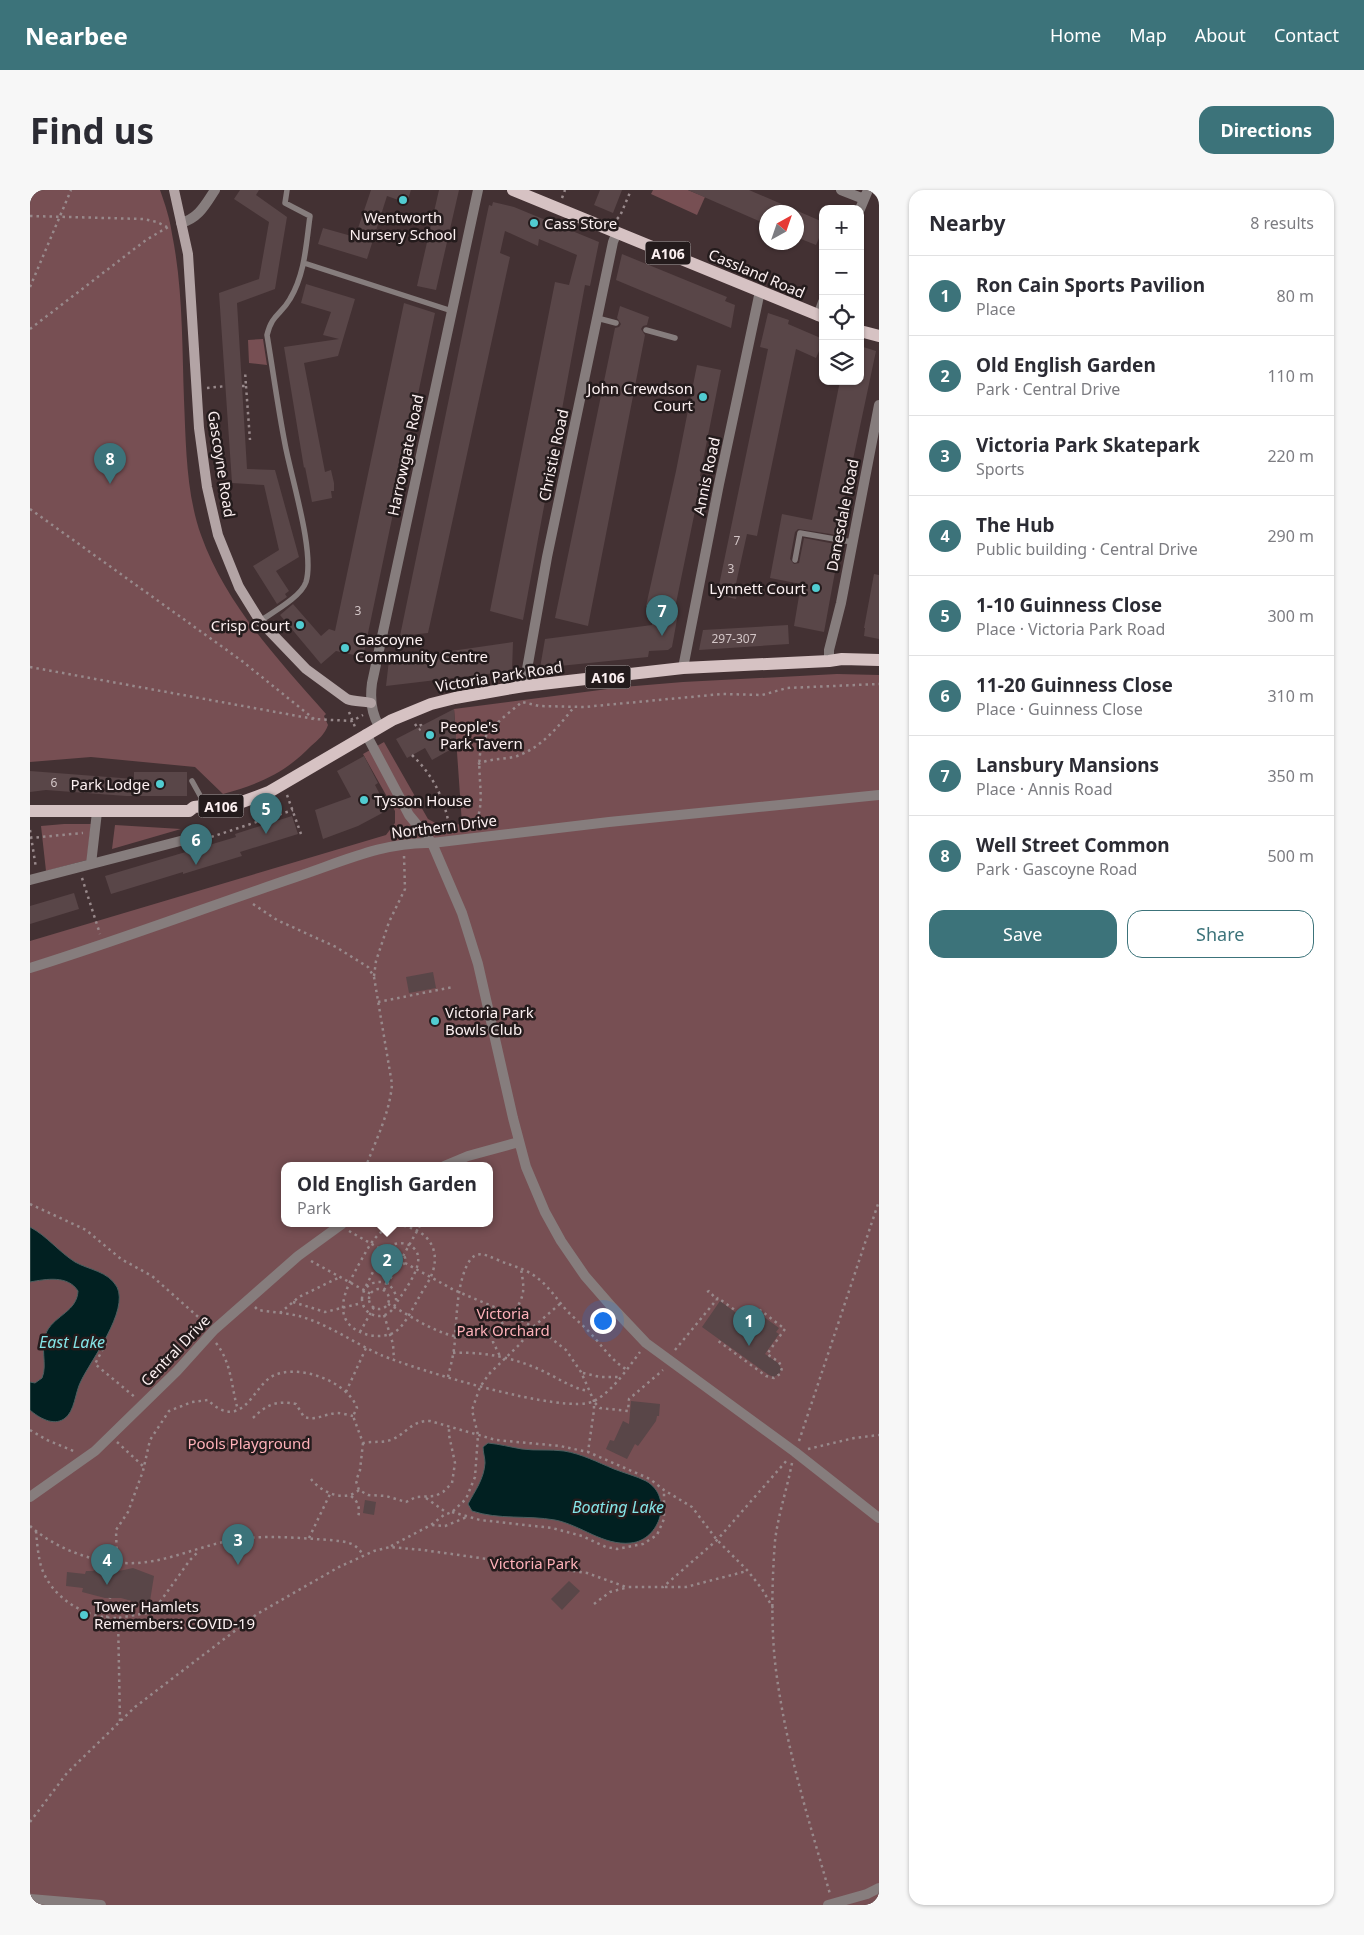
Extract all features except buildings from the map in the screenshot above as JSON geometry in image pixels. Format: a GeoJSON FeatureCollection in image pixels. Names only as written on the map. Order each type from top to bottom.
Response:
{"type":"FeatureCollection","features":[{"type":"Feature","properties":{"kind":"main road","name":"Cassland Road"},"geometry":{"type":"LineString","coordinates":[[513,190],[617,226],[819,316]]}},
{"type":"Feature","properties":{"kind":"main road"},"geometry":{"type":"LineString","coordinates":[[864,332],[879,336]]}},
{"type":"Feature","properties":{"kind":"main road","name":"Victoria Park Road"},"geometry":{"type":"LineString","coordinates":[[30,811],[189,811],[194,807],[215,804],[230,806],[269,792],[361,731],[380,726],[431,704],[456,698],[524,686],[683,668],[842,659],[879,660]]}},
{"type":"Feature","properties":{"kind":"street","name":"Gascoyne Road"},"geometry":{"type":"LineString","coordinates":[[174,190],[188,254],[199,428],[207,487],[218,535],[230,568],[239,587],[260,621],[284,648],[322,682],[346,699],[353,702],[371,703]]}},
{"type":"Feature","properties":{"kind":"street"},"geometry":{"type":"LineString","coordinates":[[181,223],[190,221],[200,213],[215,190]]}},
{"type":"Feature","properties":{"kind":"street","name":"Harrowgate Road"},"geometry":{"type":"LineString","coordinates":[[380,726],[374,717],[370,694],[478,190]]}},
{"type":"Feature","properties":{"kind":"street"},"geometry":{"type":"LineString","coordinates":[[841,190],[864,199]]}},
{"type":"Feature","properties":{"kind":"street","name":"Christie Road"},"geometry":{"type":"LineString","coordinates":[[524,686],[548,557],[617,226]]}},
{"type":"Feature","properties":{"kind":"street","name":"Annis Road"},"geometry":{"type":"LineString","coordinates":[[683,668],[719,484],[760,291]]}},
{"type":"Feature","properties":{"kind":"street","name":"Danesdale Road"},"geometry":{"type":"LineString","coordinates":[[829,661],[829,652],[879,405]]}},
{"type":"Feature","properties":{"kind":"street"},"geometry":{"type":"LineString","coordinates":[[361,731],[409,815],[432,843],[462,914],[478,964],[519,1142],[535,1190],[561,1241],[585,1276],[646,1343],[795,1452],[879,1518]]}},
{"type":"Feature","properties":{"kind":"street","name":"Northern Drive"},"geometry":{"type":"LineString","coordinates":[[30,968],[104,945],[361,855],[403,844],[432,843],[879,795]]}},
{"type":"Feature","properties":{"kind":"street"},"geometry":{"type":"LineString","coordinates":[[91,864],[97,812]]}},
{"type":"Feature","properties":{"kind":"street"},"geometry":{"type":"LineString","coordinates":[[34,879],[188,839]]}},
{"type":"Feature","properties":{"kind":"street"},"geometry":{"type":"LineString","coordinates":[[454,1162],[468,1156],[519,1142]]}},
{"type":"Feature","properties":{"kind":"street","name":"Central Drive"},"geometry":{"type":"LineString","coordinates":[[30,1497],[88,1456],[111,1436],[211,1333],[298,1256],[338,1227]]}},
{"type":"Feature","properties":{"kind":"street"},"geometry":{"type":"LineString","coordinates":[[831,1904],[879,1888]]}},
{"type":"Feature","properties":{"kind":"street"},"geometry":{"type":"LineString","coordinates":[[30,1899],[101,1905]]}},
{"type":"Feature","properties":{"kind":"lane"},"geometry":{"type":"LineString","coordinates":[[260,621],[295,597],[306,581],[307,559],[304,536],[284,443],[267,335],[275,315],[289,301],[304,263],[310,216],[285,203],[287,190]]}},
{"type":"Feature","properties":{"kind":"lane"},"geometry":{"type":"LineString","coordinates":[[304,263],[452,311]]}},
{"type":"Feature","properties":{"kind":"lane"},"geometry":{"type":"LineString","coordinates":[[597,318],[616,323]]}},
{"type":"Feature","properties":{"kind":"lane"},"geometry":{"type":"LineString","coordinates":[[646,330],[675,338]]}},
{"type":"Feature","properties":{"kind":"lane"},"geometry":{"type":"LineString","coordinates":[[795,560],[800,533],[852,542]]}},
{"type":"Feature","properties":{"kind":"lane"},"geometry":{"type":"LineString","coordinates":[[192,781],[202,799],[202,806]]}},
{"type":"Feature","properties":{"kind":"path"},"geometry":{"type":"LineString","coordinates":[[30,288],[71,190]]}},
{"type":"Feature","properties":{"kind":"path"},"geometry":{"type":"LineString","coordinates":[[562,198],[565,190]]}},
{"type":"Feature","properties":{"kind":"path"},"geometry":{"type":"LineString","coordinates":[[617,226],[631,190]]}},
{"type":"Feature","properties":{"kind":"path"},"geometry":{"type":"LineString","coordinates":[[30,216],[144,219],[169,226],[146,240],[30,329]]}},
{"type":"Feature","properties":{"kind":"path"},"geometry":{"type":"LineString","coordinates":[[244,371],[250,440]]}},
{"type":"Feature","properties":{"kind":"path"},"geometry":{"type":"LineString","coordinates":[[207,388],[226,386]]}},
{"type":"Feature","properties":{"kind":"path"},"geometry":{"type":"LineString","coordinates":[[30,508],[242,661],[314,719]]}},
{"type":"Feature","properties":{"kind":"path"},"geometry":{"type":"LineString","coordinates":[[30,668],[314,719],[352,721],[364,714]]}},
{"type":"Feature","properties":{"kind":"path"},"geometry":{"type":"LineString","coordinates":[[467,839],[476,822],[482,795],[478,764],[481,748],[487,736],[499,722],[522,702],[539,706],[575,707],[722,694],[762,695],[787,688],[879,684]]}},
{"type":"Feature","properties":{"kind":"path"},"geometry":{"type":"LineString","coordinates":[[478,764],[487,760],[516,756],[533,748],[558,727],[575,707]]}},
{"type":"Feature","properties":{"kind":"path"},"geometry":{"type":"LineString","coordinates":[[347,708],[352,721],[361,731]]}},
{"type":"Feature","properties":{"kind":"path"},"geometry":{"type":"LineString","coordinates":[[413,720],[416,727],[421,725],[422,728],[419,730]]}},
{"type":"Feature","properties":{"kind":"path"},"geometry":{"type":"LineString","coordinates":[[412,755],[430,775],[444,802],[450,825]]}},
{"type":"Feature","properties":{"kind":"path"},"geometry":{"type":"LineString","coordinates":[[287,794],[301,834]]}},
{"type":"Feature","properties":{"kind":"path"},"geometry":{"type":"LineString","coordinates":[[188,839],[194,843],[293,810]]}},
{"type":"Feature","properties":{"kind":"path"},"geometry":{"type":"LineString","coordinates":[[30,830],[34,879]]}},
{"type":"Feature","properties":{"kind":"path"},"geometry":{"type":"LineString","coordinates":[[30,838],[95,832]]}},
{"type":"Feature","properties":{"kind":"path"},"geometry":{"type":"LineString","coordinates":[[368,1162],[393,1095],[374,977],[376,961],[389,922],[405,889],[403,844]]}},
{"type":"Feature","properties":{"kind":"path"},"geometry":{"type":"LineString","coordinates":[[78,867],[104,945]]}},
{"type":"Feature","properties":{"kind":"path"},"geometry":{"type":"LineString","coordinates":[[240,896],[277,920],[336,948],[368,967],[374,977]]}},
{"type":"Feature","properties":{"kind":"path"},"geometry":{"type":"LineString","coordinates":[[378,1002],[453,987]]}},
{"type":"Feature","properties":{"kind":"path"},"geometry":{"type":"LineString","coordinates":[[831,1904],[796,1777],[775,1662],[773,1608],[776,1539],[795,1452],[879,1201]]}},
{"type":"Feature","properties":{"kind":"path"},"geometry":{"type":"LineString","coordinates":[[30,1204],[86,1230],[120,1259],[152,1276],[211,1333],[227,1361],[238,1410]]}},
{"type":"Feature","properties":{"kind":"path"},"geometry":{"type":"LineString","coordinates":[[344,1227],[396,1258]]}},
{"type":"Feature","properties":{"kind":"path"},"geometry":{"type":"LineString","coordinates":[[388,1227],[380,1232],[371,1244],[349,1282],[342,1308],[348,1321],[360,1332],[377,1336],[390,1334],[400,1328],[430,1277],[434,1262],[434,1251],[431,1243],[418,1230],[411,1227]]}},
{"type":"Feature","properties":{"kind":"path"},"geometry":{"type":"LineString","coordinates":[[405,1263],[404,1256],[420,1227]]}},
{"type":"Feature","properties":{"kind":"path"},"geometry":{"type":"LineString","coordinates":[[397,1243],[410,1245],[418,1254],[419,1260],[395,1307],[384,1315],[370,1314],[362,1303],[364,1291],[385,1252],[390,1246],[397,1243]]}},
{"type":"Feature","properties":{"kind":"path"},"geometry":{"type":"LineString","coordinates":[[448,1378],[460,1292],[467,1266],[477,1254],[484,1254],[521,1269],[539,1279],[591,1333],[613,1359],[626,1370]]}},
{"type":"Feature","properties":{"kind":"path"},"geometry":{"type":"LineString","coordinates":[[396,1258],[400,1255],[404,1256]]}},
{"type":"Feature","properties":{"kind":"path"},"geometry":{"type":"LineString","coordinates":[[298,1256],[308,1259],[370,1294]]}},
{"type":"Feature","properties":{"kind":"path"},"geometry":{"type":"LineString","coordinates":[[396,1258],[395,1263],[398,1265]]}},
{"type":"Feature","properties":{"kind":"path"},"geometry":{"type":"LineString","coordinates":[[405,1263],[460,1292],[511,1314],[533,1326],[566,1350],[581,1372],[594,1402],[600,1408],[628,1411],[629,1399],[669,1360],[717,1300]]}},
{"type":"Feature","properties":{"kind":"path"},"geometry":{"type":"LineString","coordinates":[[398,1265],[401,1266],[405,1263]]}},
{"type":"Feature","properties":{"kind":"path"},"geometry":{"type":"LineString","coordinates":[[384,1290],[398,1265]]}},
{"type":"Feature","properties":{"kind":"path"},"geometry":{"type":"LineString","coordinates":[[388,1304],[441,1332],[455,1336],[471,1337],[493,1328],[511,1314],[523,1292],[521,1269]]}},
{"type":"Feature","properties":{"kind":"path"},"geometry":{"type":"LineString","coordinates":[[280,1313],[315,1288],[340,1278]]}},
{"type":"Feature","properties":{"kind":"path"},"geometry":{"type":"LineString","coordinates":[[366,1286],[379,1282],[388,1284],[395,1290],[397,1302]]}},
{"type":"Feature","properties":{"kind":"path"},"geometry":{"type":"LineString","coordinates":[[370,1294],[378,1289],[384,1290],[388,1295],[388,1304]]}},
{"type":"Feature","properties":{"kind":"path"},"geometry":{"type":"LineString","coordinates":[[707,1292],[709,1291],[717,1300],[718,1298],[746,1318],[760,1310],[785,1329],[767,1354],[779,1362],[782,1368],[780,1374],[774,1378],[766,1376],[716,1340]]}},
{"type":"Feature","properties":{"kind":"path"},"geometry":{"type":"LineString","coordinates":[[370,1294],[370,1303],[374,1307],[382,1308],[388,1304]]}},
{"type":"Feature","properties":{"kind":"path"},"geometry":{"type":"LineString","coordinates":[[249,1299],[258,1310],[299,1316],[320,1324],[394,1360],[448,1378],[504,1393],[578,1405],[594,1402],[611,1388],[646,1343]]}},
{"type":"Feature","properties":{"kind":"path"},"geometry":{"type":"LineString","coordinates":[[293,1302],[325,1312],[362,1303]]}},
{"type":"Feature","properties":{"kind":"path"},"geometry":{"type":"LineString","coordinates":[[452,1512],[466,1499],[474,1483],[478,1435],[472,1410],[480,1387],[489,1374],[507,1358],[533,1326],[561,1303]]}},
{"type":"Feature","properties":{"kind":"path"},"geometry":{"type":"LineString","coordinates":[[360,1332],[374,1307]]}},
{"type":"Feature","properties":{"kind":"path"},"geometry":{"type":"LineString","coordinates":[[384,1315],[390,1334],[394,1360]]}},
{"type":"Feature","properties":{"kind":"path"},"geometry":{"type":"LineString","coordinates":[[493,1328],[494,1342],[500,1356]]}},
{"type":"Feature","properties":{"kind":"path"},"geometry":{"type":"LineString","coordinates":[[106,1343],[95,1364],[143,1404]]}},
{"type":"Feature","properties":{"kind":"path"},"geometry":{"type":"LineString","coordinates":[[346,1392],[366,1348]]}},
{"type":"Feature","properties":{"kind":"path"},"geometry":{"type":"LineString","coordinates":[[453,1353],[507,1358],[532,1366],[572,1386],[589,1392]]}},
{"type":"Feature","properties":{"kind":"path"},"geometry":{"type":"LineString","coordinates":[[114,1570],[116,1530],[128,1512],[144,1467],[150,1440],[170,1411],[192,1402],[208,1400],[216,1407],[227,1412],[238,1410],[246,1405],[260,1387],[271,1377],[281,1373],[298,1372],[316,1376],[346,1392],[357,1408],[353,1416],[364,1443],[360,1470],[356,1481],[359,1490],[368,1495],[386,1496],[406,1502],[421,1496],[426,1497],[443,1492],[452,1483],[455,1464],[449,1426]]}},
{"type":"Feature","properties":{"kind":"path"},"geometry":{"type":"LineString","coordinates":[[581,1372],[600,1377],[620,1377]]}},
{"type":"Feature","properties":{"kind":"path"},"geometry":{"type":"LineString","coordinates":[[588,1452],[594,1402]]}},
{"type":"Feature","properties":{"kind":"path"},"geometry":{"type":"LineString","coordinates":[[252,1418],[270,1404],[285,1403],[296,1404],[304,1418],[321,1418],[336,1413],[353,1416]]}},
{"type":"Feature","properties":{"kind":"path"},"geometry":{"type":"LineString","coordinates":[[364,1443],[389,1441],[411,1425],[424,1421],[449,1426],[496,1440],[560,1446],[588,1452],[650,1479],[692,1507],[717,1540],[748,1571],[773,1608]]}},
{"type":"Feature","properties":{"kind":"path"},"geometry":{"type":"LineString","coordinates":[[30,1430],[67,1449],[88,1456]]}},
{"type":"Feature","properties":{"kind":"path"},"geometry":{"type":"LineString","coordinates":[[664,1587],[717,1540],[795,1452],[854,1438],[879,1435]]}},
{"type":"Feature","properties":{"kind":"path"},"geometry":{"type":"LineString","coordinates":[[111,1436],[144,1467]]}},
{"type":"Feature","properties":{"kind":"path"},"geometry":{"type":"LineString","coordinates":[[311,1479],[321,1490],[330,1494],[351,1496],[359,1506],[358,1518]]}},
{"type":"Feature","properties":{"kind":"path"},"geometry":{"type":"LineString","coordinates":[[351,1496],[359,1490]]}},
{"type":"Feature","properties":{"kind":"path"},"geometry":{"type":"LineString","coordinates":[[30,1822],[67,1773],[135,1707],[258,1614],[338,1567],[363,1555],[390,1547],[414,1532],[431,1525],[447,1513],[452,1512],[468,1517],[552,1528],[582,1536],[606,1547],[617,1549],[643,1544],[657,1535],[664,1519],[664,1490]]}},
{"type":"Feature","properties":{"kind":"path"},"geometry":{"type":"LineString","coordinates":[[309,1538],[330,1494]]}},
{"type":"Feature","properties":{"kind":"path"},"geometry":{"type":"LineString","coordinates":[[426,1497],[447,1513]]}},
{"type":"Feature","properties":{"kind":"path"},"geometry":{"type":"LineString","coordinates":[[431,1525],[445,1526],[468,1517]]}},
{"type":"Feature","properties":{"kind":"path"},"geometry":{"type":"LineString","coordinates":[[30,1526],[62,1547],[87,1556],[124,1563],[165,1560],[227,1541],[247,1538],[309,1538],[350,1543],[360,1550],[363,1555]]}},
{"type":"Feature","properties":{"kind":"path"},"geometry":{"type":"LineString","coordinates":[[36,1531],[42,1568],[58,1594],[68,1603],[81,1610],[107,1618],[147,1613],[157,1606],[190,1560],[200,1550]]}},
{"type":"Feature","properties":{"kind":"path"},"geometry":{"type":"LineString","coordinates":[[390,1547],[587,1573],[626,1587]]}},
{"type":"Feature","properties":{"kind":"path"},"geometry":{"type":"LineString","coordinates":[[594,1604],[610,1592],[626,1587],[686,1587],[748,1571]]}},
{"type":"Feature","properties":{"kind":"path"},"geometry":{"type":"LineString","coordinates":[[107,1618],[110,1598]]}},
{"type":"Feature","properties":{"kind":"path"},"geometry":{"type":"LineString","coordinates":[[118,1618],[120,1723]]}},
{"type":"Feature","properties":{"kind":"green space"},"geometry":{"type":"Polygon","coordinates":[[[30,190],[160,190],[170,223],[176,254],[188,468],[192,502],[201,535],[224,585],[239,608],[272,652],[326,714],[324,716],[328,725],[319,739],[301,755],[281,770],[260,782],[223,794],[195,767],[91,757],[30,762],[30,190]]]}},
{"type":"Feature","properties":{"kind":"green space"},"geometry":{"type":"Polygon","coordinates":[[[653,190],[688,190],[705,197],[697,215],[651,194],[653,190]]]}},
{"type":"Feature","properties":{"kind":"green space"},"geometry":{"type":"Polygon","coordinates":[[[263,339],[267,365],[249,363],[248,340],[263,339]]]}},
{"type":"Feature","properties":{"kind":"green space","name":"Victoria Park"},"geometry":{"type":"Polygon","coordinates":[[[837,674],[879,675],[879,1905],[30,1905],[30,941],[386,835],[395,823],[395,811],[363,754],[384,742],[428,819],[441,826],[462,824],[454,709],[623,687],[837,674]]]}},
{"type":"Feature","properties":{"kind":"green space"},"geometry":{"type":"Polygon","coordinates":[[[91,824],[87,860],[46,871],[41,826],[91,824]]]}},
{"type":"Feature","properties":{"kind":"green space"},"geometry":{"type":"Polygon","coordinates":[[[115,825],[181,829],[112,849],[115,825]]]}},
{"type":"Feature","properties":{"kind":"water","name":"East Lake"},"geometry":{"type":"Polygon","coordinates":[[[30,1227],[75,1262],[109,1277],[117,1287],[119,1297],[114,1322],[81,1381],[73,1407],[68,1416],[55,1422],[42,1418],[30,1410],[30,1382],[35,1383],[42,1378],[44,1373],[44,1343],[47,1331],[74,1303],[78,1291],[69,1282],[63,1280],[50,1279],[30,1282],[30,1227]]]}},
{"type":"Feature","properties":{"kind":"water","name":"Boating Lake"},"geometry":{"type":"Polygon","coordinates":[[[488,1443],[522,1449],[571,1452],[646,1481],[655,1488],[660,1497],[660,1517],[656,1526],[650,1534],[641,1540],[621,1543],[602,1538],[555,1520],[492,1516],[472,1511],[468,1504],[483,1474],[485,1463],[483,1447],[488,1443]]]}},
{"type":"Feature","properties":{"kind":"place","name":"Wentworth Nursery School"},"geometry":{"type":"Point","coordinates":[403,200]}},
{"type":"Feature","properties":{"kind":"place","name":"Cass Store"},"geometry":{"type":"Point","coordinates":[534,223]}},
{"type":"Feature","properties":{"kind":"place","name":"John Crewdson Court"},"geometry":{"type":"Point","coordinates":[703,397]}},
{"type":"Feature","properties":{"kind":"place","name":"Well Street Common"},"geometry":{"type":"Point","coordinates":[110,484]}},
{"type":"Feature","properties":{"kind":"place","name":"Lynnett Court"},"geometry":{"type":"Point","coordinates":[816,588]}},
{"type":"Feature","properties":{"kind":"place","name":"Crisp Court"},"geometry":{"type":"Point","coordinates":[300,625]}},
{"type":"Feature","properties":{"kind":"place","name":"Lansbury Mansions"},"geometry":{"type":"Point","coordinates":[662,636]}},
{"type":"Feature","properties":{"kind":"place","name":"Gascoyne Community Centre"},"geometry":{"type":"Point","coordinates":[345,648]}},
{"type":"Feature","properties":{"kind":"place","name":"People's Park Tavern"},"geometry":{"type":"Point","coordinates":[430,735]}},
{"type":"Feature","properties":{"kind":"place","name":"Park Lodge"},"geometry":{"type":"Point","coordinates":[160,784]}},
{"type":"Feature","properties":{"kind":"place","name":"Tysson House"},"geometry":{"type":"Point","coordinates":[364,800]}},
{"type":"Feature","properties":{"kind":"place","name":"1-10 Guinness Close"},"geometry":{"type":"Point","coordinates":[266,834]}},
{"type":"Feature","properties":{"kind":"place","name":"11-20 Guinness Close"},"geometry":{"type":"Point","coordinates":[196,865]}},
{"type":"Feature","properties":{"kind":"place","name":"Victoria Park Bowls Club"},"geometry":{"type":"Point","coordinates":[435,1021]}},
{"type":"Feature","properties":{"kind":"place","name":"Old English Garden"},"geometry":{"type":"Point","coordinates":[387,1285]}},
{"type":"Feature","properties":{"kind":"place","name":"Ron Cain Sports Pavilion"},"geometry":{"type":"Point","coordinates":[749,1346]}},
{"type":"Feature","properties":{"kind":"place","name":"Victoria Park Skatepark"},"geometry":{"type":"Point","coordinates":[238,1565]}},
{"type":"Feature","properties":{"kind":"place","name":"The Hub"},"geometry":{"type":"Point","coordinates":[107,1585]}},
{"type":"Feature","properties":{"kind":"place","name":"Tower Hamlets Remembers: COVID-19"},"geometry":{"type":"Point","coordinates":[84,1615]}},
{"type":"Feature","properties":{"kind":"park label","name":"Victoria Park Orchard"},"geometry":{"type":"Point","coordinates":[503,1322]}},
{"type":"Feature","properties":{"kind":"park label","name":"Pools Playground"},"geometry":{"type":"Point","coordinates":[249,1443]}}]}
